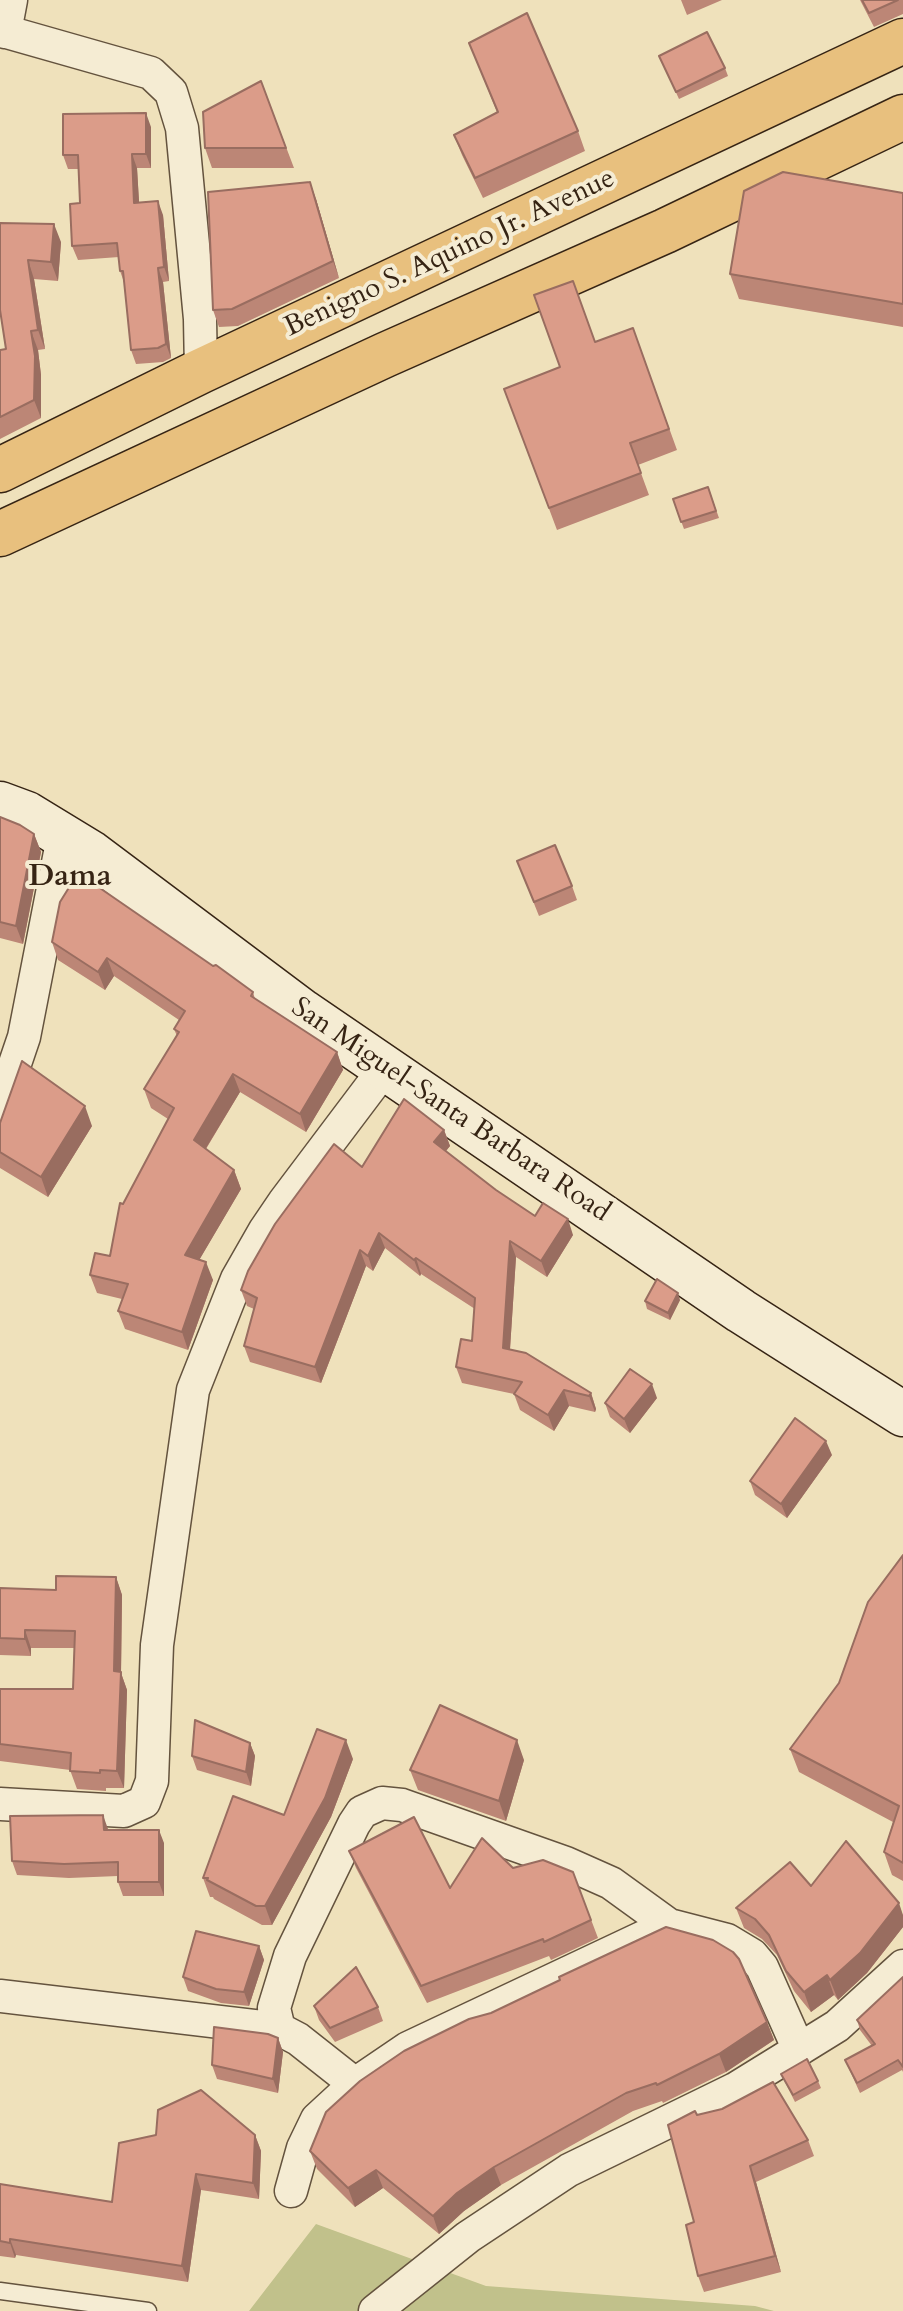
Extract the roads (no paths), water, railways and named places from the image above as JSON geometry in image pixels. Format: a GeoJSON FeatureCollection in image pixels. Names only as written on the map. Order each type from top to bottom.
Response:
{"type":"FeatureCollection","features":[{"type":"Feature","properties":{"kind":"main road","name":"Benigno S. Aquino Jr. Avenue"},"geometry":{"type":"LineString","coordinates":[[0,470],[201,371],[903,41]]}},
{"type":"Feature","properties":{"kind":"main road"},"geometry":{"type":"LineString","coordinates":[[0,534],[385,355],[665,231],[903,117]]}},
{"type":"Feature","properties":{"kind":"main road"},"geometry":{"type":"LineString","coordinates":[[359,296],[385,355]]}},
{"type":"Feature","properties":{"kind":"main road","name":"San Miguel-Santa Barbara Road"},"geometry":{"type":"LineString","coordinates":[[0,804],[27,814],[91,853],[303,1012],[741,1311],[903,1414]]}},
{"type":"Feature","properties":{"kind":"street"},"geometry":{"type":"LineString","coordinates":[[11,0],[3,31],[151,73],[171,92],[182,128],[200,319],[201,371]]}},
{"type":"Feature","properties":{"kind":"street"},"geometry":{"type":"LineString","coordinates":[[0,1108],[24,1037],[63,837]]}},
{"type":"Feature","properties":{"kind":"street"},"geometry":{"type":"LineString","coordinates":[[0,1804],[124,1811],[144,1802],[152,1781],[157,1645],[193,1390],[237,1279],[265,1230],[385,1068]]}},
{"type":"Feature","properties":{"kind":"street"},"geometry":{"type":"LineString","coordinates":[[279,2029],[274,2008],[290,1956],[354,1824],[362,1812],[382,1803],[402,1805],[566,1863],[611,1883],[669,1925],[727,1940],[752,1955],[762,1967],[799,2050]]}},
{"type":"Feature","properties":{"kind":"street"},"geometry":{"type":"LineString","coordinates":[[291,2191],[303,2148],[317,2119],[355,2084],[408,2048],[669,1925]]}},
{"type":"Feature","properties":{"kind":"street"},"geometry":{"type":"LineString","coordinates":[[375,2311],[468,2237],[569,2170],[735,2089],[837,2026],[903,1966]]}},
{"type":"Feature","properties":{"kind":"street"},"geometry":{"type":"LineString","coordinates":[[0,1996],[279,2029],[298,2039],[355,2084]]}},
{"type":"Feature","properties":{"kind":"lane"},"geometry":{"type":"LineString","coordinates":[[0,2291],[148,2311]]}},
{"type":"Feature","properties":{"kind":"district","name":"Dama"},"geometry":{"type":"Point","coordinates":[70,878]}}]}
